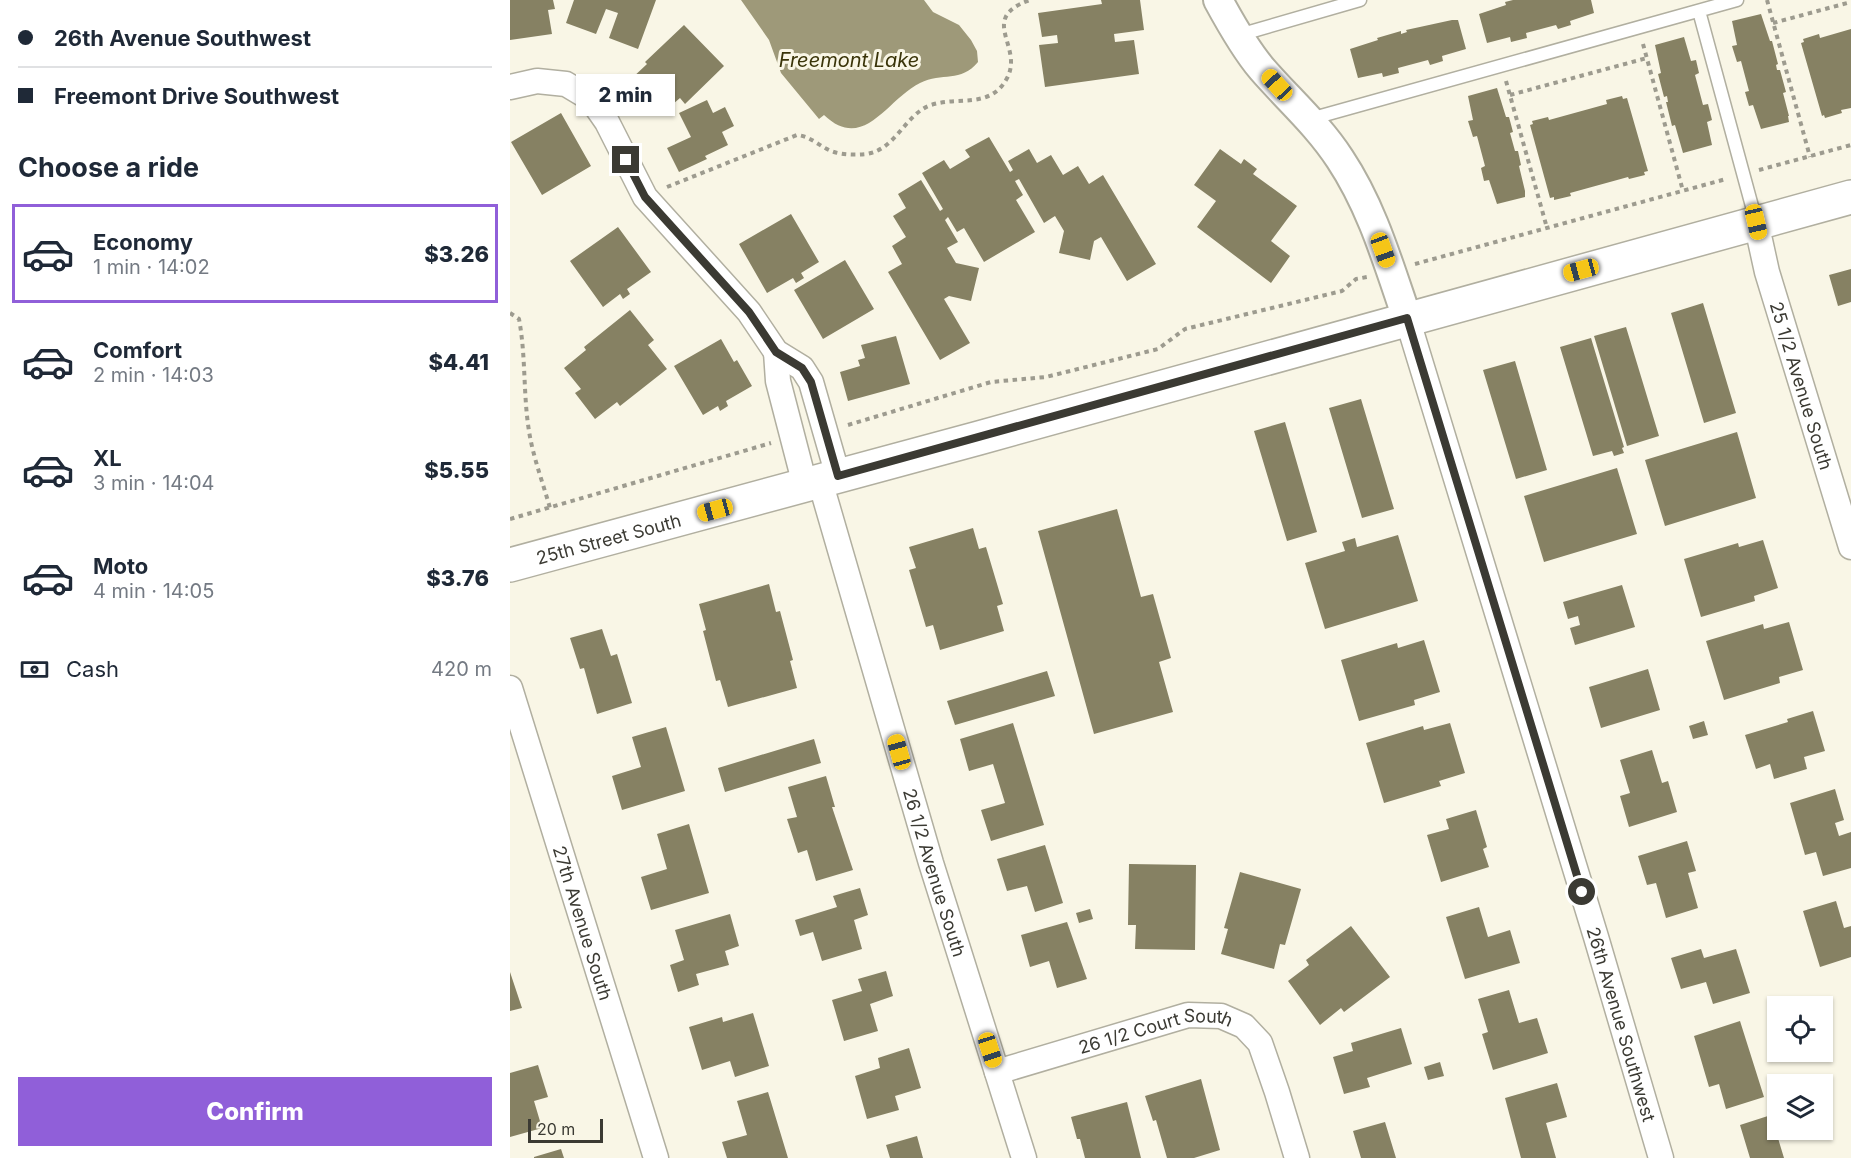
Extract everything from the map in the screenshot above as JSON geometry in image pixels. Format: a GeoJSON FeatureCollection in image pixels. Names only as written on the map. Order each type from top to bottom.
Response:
{"type":"FeatureCollection","features":[{"type":"Feature","properties":{"kind":"main road","name":"25th Street South"},"geometry":{"type":"LineString","coordinates":[[510,566],[1851,196]]}},
{"type":"Feature","properties":{"kind":"street","name":"26th Avenue Southwest"},"geometry":{"type":"LineString","coordinates":[[1218,0],[1261,68],[1309,119],[1340,158],[1369,208],[1407,318],[1661,1158]]}},
{"type":"Feature","properties":{"kind":"street"},"geometry":{"type":"LineString","coordinates":[[510,87],[537,81],[566,84],[591,99],[607,122],[645,197],[749,312],[776,352],[802,368],[811,382],[825,430],[821,481]]}},
{"type":"Feature","properties":{"kind":"street","name":"25 1/2 Avenue South"},"geometry":{"type":"LineString","coordinates":[[1756,222],[1767,272],[1851,547]]}},
{"type":"Feature","properties":{"kind":"street"},"geometry":{"type":"LineString","coordinates":[[776,352],[778,381],[793,437],[821,481]]}},
{"type":"Feature","properties":{"kind":"street","name":"26 1/2 Avenue South"},"geometry":{"type":"LineString","coordinates":[[821,481],[931,863],[1024,1158]]}},
{"type":"Feature","properties":{"kind":"street","name":"27th Avenue South"},"geometry":{"type":"LineString","coordinates":[[510,688],[656,1158]]}},
{"type":"Feature","properties":{"kind":"street","name":"26 1/2 Court South"},"geometry":{"type":"LineString","coordinates":[[997,1072],[1188,1015],[1221,1016],[1244,1026],[1260,1043],[1297,1158]]}},
{"type":"Feature","properties":{"kind":"lane"},"geometry":{"type":"LineString","coordinates":[[1239,35],[1360,0]]}},
{"type":"Feature","properties":{"kind":"lane"},"geometry":{"type":"LineString","coordinates":[[1309,119],[1737,0]]}},
{"type":"Feature","properties":{"kind":"lane"},"geometry":{"type":"LineString","coordinates":[[1699,10],[1756,222]]}},
{"type":"Feature","properties":{"kind":"path"},"geometry":{"type":"LineString","coordinates":[[645,197],[797,135],[805,136],[834,152],[870,153],[883,147],[895,137],[919,111],[932,105],[987,97],[999,89],[1007,78],[1011,66],[1011,52],[1003,29],[1006,15],[1014,6],[1030,0]]}},
{"type":"Feature","properties":{"kind":"path"},"geometry":{"type":"LineString","coordinates":[[1767,0],[1810,157]]}},
{"type":"Feature","properties":{"kind":"path"},"geometry":{"type":"LineString","coordinates":[[1773,23],[1851,2]]}},
{"type":"Feature","properties":{"kind":"path"},"geometry":{"type":"LineString","coordinates":[[1638,27],[1683,191]]}},
{"type":"Feature","properties":{"kind":"path"},"geometry":{"type":"LineString","coordinates":[[1510,95],[1647,58]]}},
{"type":"Feature","properties":{"kind":"path"},"geometry":{"type":"LineString","coordinates":[[1502,65],[1547,228]]}},
{"type":"Feature","properties":{"kind":"path"},"geometry":{"type":"LineString","coordinates":[[825,430],[991,382],[1046,377],[1158,349],[1185,329],[1342,291],[1356,279],[1851,145]]}},
{"type":"Feature","properties":{"kind":"path"},"geometry":{"type":"LineString","coordinates":[[510,313],[519,319],[529,432],[550,508]]}},
{"type":"Feature","properties":{"kind":"path"},"geometry":{"type":"LineString","coordinates":[[510,519],[793,437]]}},
{"type":"Feature","properties":{"kind":"water","name":"Freemont Lake"},"geometry":{"type":"Polygon","coordinates":[[[741,0],[924,0],[933,12],[959,25],[977,51],[978,62],[965,73],[920,83],[863,126],[851,128],[838,125],[824,115],[819,119],[781,73],[769,40],[741,0]]]}},
{"type":"Feature","properties":{"kind":"building"},"geometry":{"type":"Polygon","coordinates":[[[510,0],[553,0],[555,9],[548,10],[552,34],[510,40],[510,0]]]}},
{"type":"Feature","properties":{"kind":"building"},"geometry":{"type":"Polygon","coordinates":[[[574,0],[656,0],[638,49],[609,38],[618,13],[606,9],[596,34],[566,23],[574,0]]]}},
{"type":"Feature","properties":{"kind":"building"},"geometry":{"type":"Polygon","coordinates":[[[1101,0],[1140,0],[1144,30],[1114,34],[1115,42],[1134,40],[1139,74],[1045,87],[1039,45],[1058,43],[1057,35],[1042,37],[1038,13],[1102,4],[1101,0]]]}},
{"type":"Feature","properties":{"kind":"building"},"geometry":{"type":"Polygon","coordinates":[[[1513,0],[1591,0],[1594,13],[1570,21],[1571,25],[1558,29],[1556,25],[1526,33],[1527,38],[1511,42],[1510,37],[1487,43],[1479,14],[1506,5],[1505,2],[1513,0]]]}},
{"type":"Feature","properties":{"kind":"building"},"geometry":{"type":"Polygon","coordinates":[[[1761,14],[1770,41],[1772,41],[1778,64],[1776,65],[1777,70],[1780,70],[1786,92],[1783,93],[1789,122],[1761,129],[1753,105],[1749,106],[1745,92],[1749,91],[1741,61],[1737,62],[1732,46],[1737,45],[1732,21],[1761,14]]]}},
{"type":"Feature","properties":{"kind":"building"},"geometry":{"type":"Polygon","coordinates":[[[1458,20],[1466,49],[1442,56],[1443,61],[1430,65],[1428,60],[1398,68],[1399,73],[1383,77],[1382,73],[1358,78],[1350,49],[1401,31],[1401,34],[1407,32],[1406,30],[1458,20]]]}},
{"type":"Feature","properties":{"kind":"building"},"geometry":{"type":"Polygon","coordinates":[[[684,25],[724,66],[685,104],[680,98],[673,104],[659,90],[649,99],[630,80],[647,64],[645,62],[684,25]]]}},
{"type":"Feature","properties":{"kind":"building"},"geometry":{"type":"Polygon","coordinates":[[[1851,29],[1851,108],[1825,118],[1824,115],[1822,116],[1801,43],[1804,42],[1803,39],[1819,34],[1820,38],[1851,29]]]}},
{"type":"Feature","properties":{"kind":"building"},"geometry":{"type":"Polygon","coordinates":[[[1684,37],[1691,61],[1696,60],[1699,73],[1695,75],[1703,105],[1708,104],[1712,120],[1707,122],[1712,145],[1683,153],[1675,125],[1672,126],[1666,102],[1668,102],[1667,96],[1664,97],[1658,74],[1661,73],[1655,45],[1684,37]]]}},
{"type":"Feature","properties":{"kind":"building"},"geometry":{"type":"Polygon","coordinates":[[[1497,88],[1506,117],[1509,117],[1515,151],[1518,151],[1525,197],[1497,204],[1489,180],[1484,181],[1481,168],[1485,166],[1477,136],[1473,137],[1468,121],[1473,120],[1468,96],[1497,88]]]}},
{"type":"Feature","properties":{"kind":"building"},"geometry":{"type":"Polygon","coordinates":[[[1622,96],[1623,99],[1627,98],[1648,171],[1644,172],[1645,175],[1629,179],[1628,177],[1570,193],[1571,196],[1554,200],[1554,197],[1550,198],[1530,125],[1533,124],[1532,121],[1548,117],[1549,120],[1607,104],[1606,100],[1622,96]]]}},
{"type":"Feature","properties":{"kind":"building"},"geometry":{"type":"Polygon","coordinates":[[[707,100],[713,113],[725,107],[734,126],[722,132],[728,145],[705,156],[707,159],[679,172],[667,148],[691,137],[679,113],[707,100]]]}},
{"type":"Feature","properties":{"kind":"building"},"geometry":{"type":"Polygon","coordinates":[[[561,113],[591,166],[542,195],[511,142],[561,113]]]}},
{"type":"Feature","properties":{"kind":"building"},"geometry":{"type":"Polygon","coordinates":[[[989,137],[1010,172],[1013,170],[1008,161],[1029,149],[1037,163],[1051,155],[1063,175],[1078,166],[1089,184],[1103,175],[1156,264],[1127,281],[1101,237],[1094,241],[1090,260],[1059,253],[1064,231],[1055,216],[1044,223],[1019,179],[1015,181],[1023,195],[1016,200],[1035,232],[984,262],[964,228],[957,232],[948,217],[945,220],[958,242],[947,248],[956,263],[979,268],[971,301],[949,296],[944,299],[970,343],[940,360],[888,272],[902,264],[892,246],[906,237],[893,216],[906,208],[898,194],[921,180],[940,211],[943,209],[922,173],[944,160],[950,169],[970,157],[965,150],[989,137]]]}},
{"type":"Feature","properties":{"kind":"building"},"geometry":{"type":"Polygon","coordinates":[[[1220,149],[1241,164],[1244,159],[1257,169],[1253,174],[1297,206],[1271,241],[1290,256],[1271,283],[1197,227],[1216,201],[1194,185],[1220,149]]]}},
{"type":"Feature","properties":{"kind":"building"},"geometry":{"type":"Polygon","coordinates":[[[791,214],[819,262],[801,273],[804,278],[796,283],[793,278],[767,293],[739,244],[791,214]]]}},
{"type":"Feature","properties":{"kind":"building"},"geometry":{"type":"Polygon","coordinates":[[[618,227],[651,272],[627,289],[630,294],[623,299],[620,294],[603,307],[570,261],[618,227]]]}},
{"type":"Feature","properties":{"kind":"building"},"geometry":{"type":"Polygon","coordinates":[[[845,260],[874,309],[823,339],[794,290],[845,260]]]}},
{"type":"Feature","properties":{"kind":"building"},"geometry":{"type":"Polygon","coordinates":[[[1851,269],[1851,302],[1838,306],[1829,275],[1851,269]]]}},
{"type":"Feature","properties":{"kind":"building"},"geometry":{"type":"Polygon","coordinates":[[[1703,303],[1736,413],[1704,423],[1671,313],[1703,303]]]}},
{"type":"Feature","properties":{"kind":"building"},"geometry":{"type":"Polygon","coordinates":[[[630,310],[654,340],[648,345],[667,369],[620,406],[617,402],[595,419],[575,393],[581,389],[564,368],[586,350],[584,347],[630,310]]]}},
{"type":"Feature","properties":{"kind":"building"},"geometry":{"type":"Polygon","coordinates":[[[1626,327],[1659,436],[1627,446],[1594,336],[1626,327]]]}},
{"type":"Feature","properties":{"kind":"building"},"geometry":{"type":"Polygon","coordinates":[[[896,336],[910,384],[848,401],[840,372],[860,366],[858,360],[865,358],[861,345],[896,336]]]}},
{"type":"Feature","properties":{"kind":"building"},"geometry":{"type":"Polygon","coordinates":[[[1591,338],[1624,447],[1622,448],[1624,453],[1614,456],[1612,451],[1593,456],[1560,347],[1591,338]]]}},
{"type":"Feature","properties":{"kind":"building"},"geometry":{"type":"Polygon","coordinates":[[[721,339],[734,362],[737,360],[752,386],[726,401],[728,406],[720,411],[718,406],[703,415],[674,366],[721,339]]]}},
{"type":"Feature","properties":{"kind":"building"},"geometry":{"type":"Polygon","coordinates":[[[1515,361],[1547,470],[1516,479],[1483,370],[1515,361]]]}},
{"type":"Feature","properties":{"kind":"building"},"geometry":{"type":"Polygon","coordinates":[[[1361,399],[1394,509],[1362,518],[1329,408],[1361,399]]]}},
{"type":"Feature","properties":{"kind":"building"},"geometry":{"type":"Polygon","coordinates":[[[1285,422],[1317,532],[1287,541],[1254,431],[1285,422]]]}},
{"type":"Feature","properties":{"kind":"building"},"geometry":{"type":"Polygon","coordinates":[[[1737,432],[1756,498],[1665,526],[1645,460],[1737,432]]]}},
{"type":"Feature","properties":{"kind":"building"},"geometry":{"type":"Polygon","coordinates":[[[1617,468],[1637,534],[1544,562],[1524,496],[1617,468]]]}},
{"type":"Feature","properties":{"kind":"building"},"geometry":{"type":"Polygon","coordinates":[[[1117,509],[1141,597],[1153,594],[1171,658],[1159,662],[1173,712],[1094,734],[1038,531],[1117,509]]]}},
{"type":"Feature","properties":{"kind":"building"},"geometry":{"type":"Polygon","coordinates":[[[973,528],[979,549],[986,547],[1003,604],[997,606],[1004,631],[940,650],[933,625],[926,627],[909,570],[916,568],[909,547],[973,528]]]}},
{"type":"Feature","properties":{"kind":"building"},"geometry":{"type":"Polygon","coordinates":[[[1398,535],[1418,601],[1325,629],[1305,563],[1345,551],[1342,542],[1355,538],[1357,547],[1398,535]]]}},
{"type":"Feature","properties":{"kind":"building"},"geometry":{"type":"Polygon","coordinates":[[[1763,540],[1778,588],[1754,596],[1755,601],[1701,617],[1684,559],[1738,543],[1739,547],[1763,540]]]}},
{"type":"Feature","properties":{"kind":"building"},"geometry":{"type":"Polygon","coordinates":[[[769,584],[776,612],[780,611],[793,660],[790,661],[797,688],[728,707],[720,680],[716,681],[703,631],[706,630],[699,604],[769,584]]]}},
{"type":"Feature","properties":{"kind":"building"},"geometry":{"type":"Polygon","coordinates":[[[1622,585],[1635,627],[1575,645],[1570,628],[1580,625],[1578,616],[1568,619],[1563,602],[1622,585]]]}},
{"type":"Feature","properties":{"kind":"building"},"geometry":{"type":"Polygon","coordinates":[[[1789,622],[1803,670],[1779,677],[1780,683],[1724,700],[1706,641],[1763,624],[1764,629],[1789,622]]]}},
{"type":"Feature","properties":{"kind":"building"},"geometry":{"type":"Polygon","coordinates":[[[602,629],[611,656],[617,654],[632,703],[597,714],[584,668],[580,669],[570,638],[602,629]]]}},
{"type":"Feature","properties":{"kind":"building"},"geometry":{"type":"Polygon","coordinates":[[[1424,640],[1440,692],[1414,700],[1415,705],[1359,721],[1341,660],[1397,643],[1398,648],[1424,640]]]}},
{"type":"Feature","properties":{"kind":"building"},"geometry":{"type":"Polygon","coordinates":[[[1648,669],[1660,710],[1601,728],[1589,687],[1648,669]]]}},
{"type":"Feature","properties":{"kind":"building"},"geometry":{"type":"Polygon","coordinates":[[[1047,671],[1055,696],[955,725],[947,701],[1047,671]]]}},
{"type":"Feature","properties":{"kind":"building"},"geometry":{"type":"Polygon","coordinates":[[[1813,711],[1825,751],[1804,757],[1807,769],[1774,779],[1770,764],[1756,769],[1745,735],[1788,722],[1787,719],[1813,711]]]}},
{"type":"Feature","properties":{"kind":"building"},"geometry":{"type":"Polygon","coordinates":[[[1704,721],[1708,735],[1693,739],[1689,726],[1704,721]]]}},
{"type":"Feature","properties":{"kind":"building"},"geometry":{"type":"Polygon","coordinates":[[[1013,723],[1044,825],[991,841],[981,810],[1005,803],[993,764],[969,771],[960,739],[1013,723]]]}},
{"type":"Feature","properties":{"kind":"building"},"geometry":{"type":"Polygon","coordinates":[[[1450,723],[1465,773],[1439,781],[1441,786],[1384,803],[1366,743],[1423,726],[1424,730],[1450,723]]]}},
{"type":"Feature","properties":{"kind":"building"},"geometry":{"type":"Polygon","coordinates":[[[666,727],[685,791],[622,810],[612,776],[641,767],[632,737],[666,727]]]}},
{"type":"Feature","properties":{"kind":"building"},"geometry":{"type":"Polygon","coordinates":[[[814,739],[821,763],[725,792],[718,768],[814,739]]]}},
{"type":"Feature","properties":{"kind":"building"},"geometry":{"type":"Polygon","coordinates":[[[1652,750],[1662,783],[1668,781],[1677,812],[1629,827],[1620,796],[1630,793],[1620,760],[1652,750]]]}},
{"type":"Feature","properties":{"kind":"building"},"geometry":{"type":"Polygon","coordinates":[[[826,776],[835,807],[832,807],[853,870],[816,881],[807,850],[798,853],[787,819],[797,817],[788,787],[826,776]]]}},
{"type":"Feature","properties":{"kind":"building"},"geometry":{"type":"Polygon","coordinates":[[[1835,789],[1844,820],[1835,823],[1839,836],[1851,832],[1851,868],[1823,876],[1816,852],[1805,855],[1790,803],[1835,789]]]}},
{"type":"Feature","properties":{"kind":"building"},"geometry":{"type":"Polygon","coordinates":[[[1476,810],[1487,847],[1483,849],[1489,867],[1441,882],[1427,835],[1449,829],[1446,819],[1476,810]]]}},
{"type":"Feature","properties":{"kind":"building"},"geometry":{"type":"Polygon","coordinates":[[[689,824],[709,893],[651,910],[641,877],[667,869],[657,834],[689,824]]]}},
{"type":"Feature","properties":{"kind":"building"},"geometry":{"type":"Polygon","coordinates":[[[1687,841],[1696,871],[1688,873],[1698,908],[1666,918],[1656,883],[1647,885],[1638,856],[1687,841]]]}},
{"type":"Feature","properties":{"kind":"building"},"geometry":{"type":"Polygon","coordinates":[[[1045,845],[1063,903],[1035,912],[1027,886],[1007,891],[997,859],[1045,845]]]}},
{"type":"Feature","properties":{"kind":"building"},"geometry":{"type":"Polygon","coordinates":[[[1129,864],[1196,865],[1195,950],[1135,949],[1136,925],[1128,925],[1129,864]]]}},
{"type":"Feature","properties":{"kind":"building"},"geometry":{"type":"Polygon","coordinates":[[[1240,872],[1301,889],[1285,945],[1280,944],[1274,969],[1221,954],[1228,929],[1224,928],[1240,872]]]}},
{"type":"Feature","properties":{"kind":"building"},"geometry":{"type":"Polygon","coordinates":[[[860,888],[868,915],[854,920],[862,949],[822,961],[813,932],[800,936],[795,920],[837,907],[833,896],[860,888]]]}},
{"type":"Feature","properties":{"kind":"building"},"geometry":{"type":"Polygon","coordinates":[[[1836,901],[1844,928],[1851,926],[1851,957],[1820,967],[1803,911],[1836,901]]]}},
{"type":"Feature","properties":{"kind":"building"},"geometry":{"type":"Polygon","coordinates":[[[1479,907],[1488,937],[1510,930],[1520,963],[1465,979],[1446,917],[1479,907]]]}},
{"type":"Feature","properties":{"kind":"building"},"geometry":{"type":"Polygon","coordinates":[[[1090,909],[1093,919],[1079,923],[1076,913],[1090,909]]]}},
{"type":"Feature","properties":{"kind":"building"},"geometry":{"type":"Polygon","coordinates":[[[730,914],[739,946],[725,951],[729,965],[696,974],[699,985],[678,992],[670,965],[684,960],[675,930],[730,914]]]}},
{"type":"Feature","properties":{"kind":"building"},"geometry":{"type":"Polygon","coordinates":[[[1067,922],[1087,979],[1057,988],[1049,961],[1030,967],[1021,935],[1067,922]]]}},
{"type":"Feature","properties":{"kind":"building"},"geometry":{"type":"Polygon","coordinates":[[[1351,926],[1390,977],[1344,1012],[1341,1008],[1320,1025],[1288,981],[1309,965],[1306,960],[1351,926]]]}},
{"type":"Feature","properties":{"kind":"building"},"geometry":{"type":"Polygon","coordinates":[[[1701,949],[1704,958],[1736,949],[1750,993],[1713,1004],[1706,982],[1681,989],[1671,958],[1701,949]]]}},
{"type":"Feature","properties":{"kind":"building"},"geometry":{"type":"Polygon","coordinates":[[[886,971],[893,996],[870,1004],[878,1031],[844,1041],[832,1000],[862,991],[858,979],[886,971]]]}},
{"type":"Feature","properties":{"kind":"building"},"geometry":{"type":"Polygon","coordinates":[[[510,972],[522,1008],[510,1011],[510,972]]]}},
{"type":"Feature","properties":{"kind":"building"},"geometry":{"type":"Polygon","coordinates":[[[1509,990],[1519,1023],[1537,1018],[1548,1053],[1493,1070],[1482,1034],[1488,1032],[1478,999],[1509,990]]]}},
{"type":"Feature","properties":{"kind":"building"},"geometry":{"type":"Polygon","coordinates":[[[753,1013],[769,1066],[735,1077],[730,1061],[702,1070],[689,1027],[722,1017],[723,1022],[753,1013]]]}},
{"type":"Feature","properties":{"kind":"building"},"geometry":{"type":"Polygon","coordinates":[[[1740,1021],[1764,1097],[1726,1109],[1719,1084],[1709,1087],[1694,1036],[1740,1021]]]}},
{"type":"Feature","properties":{"kind":"building"},"geometry":{"type":"Polygon","coordinates":[[[1401,1028],[1412,1064],[1367,1078],[1370,1087],[1344,1094],[1333,1057],[1353,1051],[1351,1043],[1401,1028]]]}},
{"type":"Feature","properties":{"kind":"building"},"geometry":{"type":"Polygon","coordinates":[[[909,1048],[921,1088],[895,1096],[899,1110],[867,1119],[855,1076],[880,1068],[878,1058],[909,1048]]]}},
{"type":"Feature","properties":{"kind":"building"},"geometry":{"type":"Polygon","coordinates":[[[1440,1062],[1444,1076],[1428,1080],[1424,1067],[1440,1062]]]}},
{"type":"Feature","properties":{"kind":"building"},"geometry":{"type":"Polygon","coordinates":[[[538,1065],[548,1097],[534,1101],[542,1128],[510,1137],[510,1073],[538,1065]]]}},
{"type":"Feature","properties":{"kind":"building"},"geometry":{"type":"Polygon","coordinates":[[[1201,1079],[1220,1150],[1194,1158],[1167,1158],[1156,1120],[1153,1121],[1145,1096],[1201,1079]]]}},
{"type":"Feature","properties":{"kind":"building"},"geometry":{"type":"Polygon","coordinates":[[[1557,1083],[1567,1117],[1546,1123],[1556,1158],[1521,1158],[1505,1098],[1557,1083]]]}},
{"type":"Feature","properties":{"kind":"building"},"geometry":{"type":"Polygon","coordinates":[[[768,1092],[788,1158],[727,1158],[722,1142],[747,1135],[737,1101],[768,1092]]]}},
{"type":"Feature","properties":{"kind":"building"},"geometry":{"type":"Polygon","coordinates":[[[1127,1102],[1141,1158],[1085,1158],[1071,1117],[1127,1102]]]}},
{"type":"Feature","properties":{"kind":"building"},"geometry":{"type":"Polygon","coordinates":[[[1767,1116],[1767,1140],[1779,1140],[1784,1158],[1750,1158],[1740,1125],[1767,1116]]]}},
{"type":"Feature","properties":{"kind":"building"},"geometry":{"type":"Polygon","coordinates":[[[1385,1122],[1396,1158],[1361,1158],[1353,1131],[1385,1122]]]}},
{"type":"Feature","properties":{"kind":"building"},"geometry":{"type":"Polygon","coordinates":[[[917,1136],[923,1158],[890,1158],[886,1145],[917,1136]]]}},
{"type":"Feature","properties":{"kind":"building"},"geometry":{"type":"Polygon","coordinates":[[[561,1149],[564,1158],[534,1158],[534,1157],[561,1149]]]}},
{"type":"Feature","properties":{"kind":"route"},"geometry":{"type":"LineString","coordinates":[[626,160],[645,197],[749,312],[776,352],[802,368],[811,382],[838,476],[1407,318],[1582,892]]}}]}
